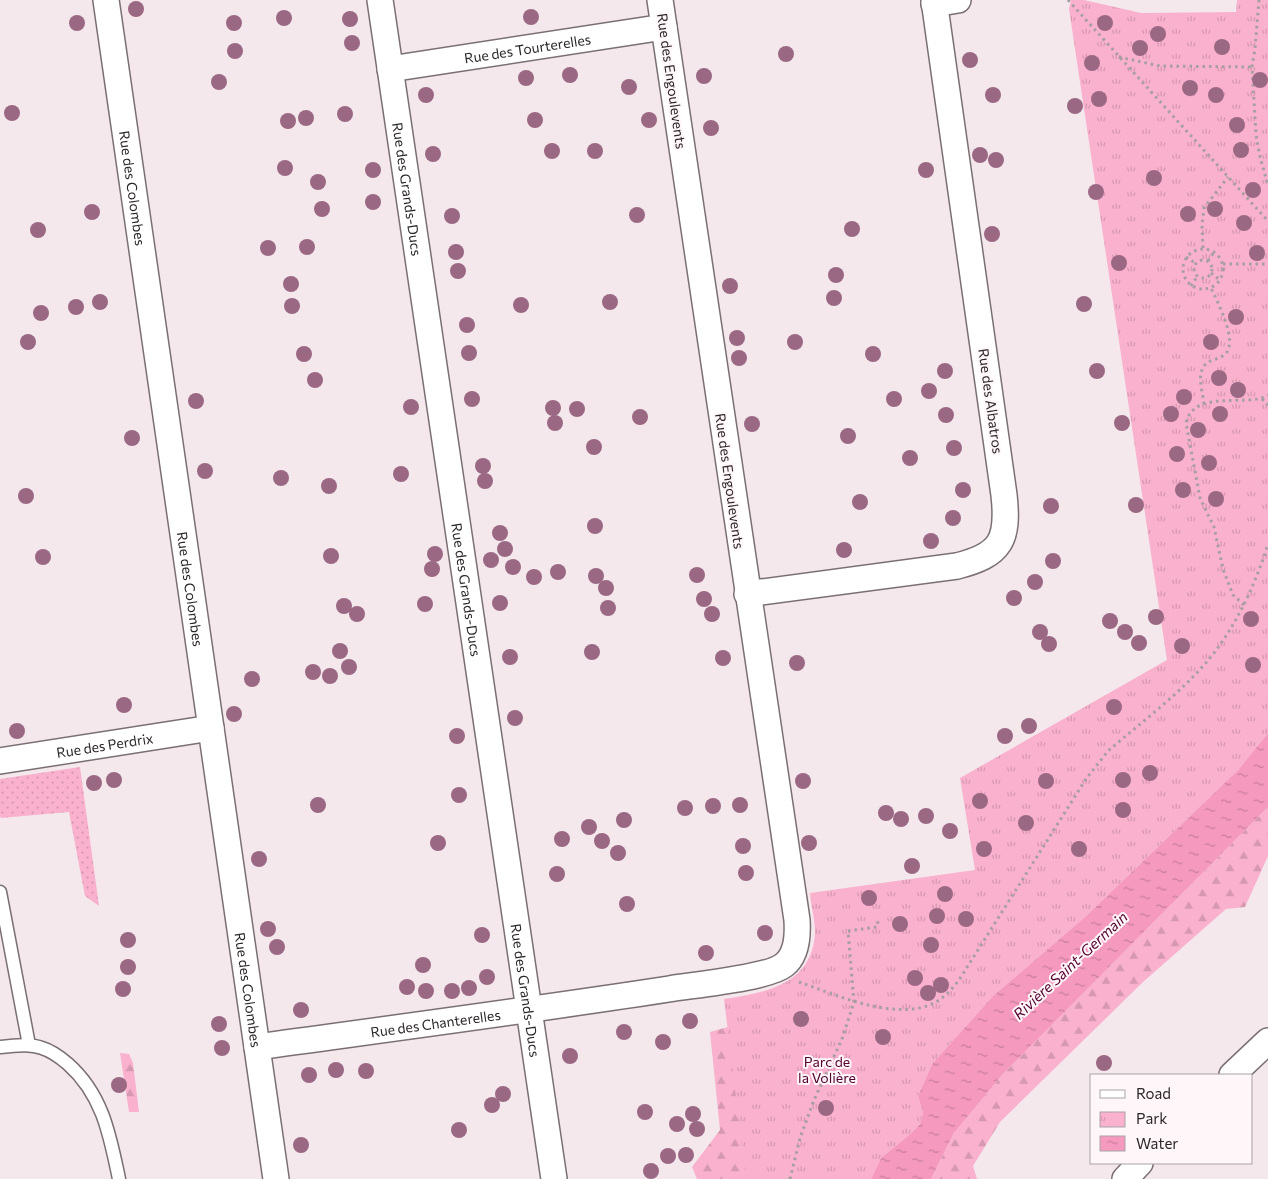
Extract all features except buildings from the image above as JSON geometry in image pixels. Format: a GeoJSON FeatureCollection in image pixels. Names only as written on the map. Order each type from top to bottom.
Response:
{"type":"FeatureCollection","features":[{"type":"Feature","properties":{"kind":"street","name":"Rue des Colombes"},"geometry":{"type":"LineString","coordinates":[[106,0],[276,1179]]}},
{"type":"Feature","properties":{"kind":"street","name":"Rue des Grands-Ducs"},"geometry":{"type":"LineString","coordinates":[[380,0],[554,1179]]}},
{"type":"Feature","properties":{"kind":"street","name":"Rue des Engoulevents"},"geometry":{"type":"LineString","coordinates":[[660,0],[797,920],[798,934],[790,969]]}},
{"type":"Feature","properties":{"kind":"street","name":"Rue des Albatros"},"geometry":{"type":"LineString","coordinates":[[747,594],[956,566],[973,562],[987,555],[998,546],[1004,535],[1006,508],[942,1]]}},
{"type":"Feature","properties":{"kind":"street","name":"Rue des Tourterelles"},"geometry":{"type":"LineString","coordinates":[[390,69],[664,27]]}},
{"type":"Feature","properties":{"kind":"street","name":"Rue des Perdrix"},"geometry":{"type":"LineString","coordinates":[[0,761],[210,728]]}},
{"type":"Feature","properties":{"kind":"street","name":"Rue des Chanterelles"},"geometry":{"type":"LineString","coordinates":[[257,1047],[529,1011],[733,979],[774,971],[783,966],[790,969]]}},
{"type":"Feature","properties":{"kind":"street"},"geometry":{"type":"LineString","coordinates":[[1233,1074],[1268,1041]]}},
{"type":"Feature","properties":{"kind":"street"},"geometry":{"type":"LineString","coordinates":[[1125,1179],[1139,1164]]}},
{"type":"Feature","properties":{"kind":"lane"},"geometry":{"type":"LineString","coordinates":[[0,892],[29,1045]]}},
{"type":"Feature","properties":{"kind":"lane"},"geometry":{"type":"LineString","coordinates":[[0,1047],[29,1045],[43,1048],[58,1056],[81,1076],[94,1095],[104,1119],[119,1179]]}},
{"type":"Feature","properties":{"kind":"path"},"geometry":{"type":"LineString","coordinates":[[1068,0],[1268,221]]}},
{"type":"Feature","properties":{"kind":"path"},"geometry":{"type":"LineString","coordinates":[[1259,0],[1252,66],[1256,135],[1268,186]]}},
{"type":"Feature","properties":{"kind":"path"},"geometry":{"type":"LineString","coordinates":[[1118,57],[1160,66],[1252,66]]}},
{"type":"Feature","properties":{"kind":"path"},"geometry":{"type":"LineString","coordinates":[[1203,248],[1202,220],[1204,208],[1228,177]]}},
{"type":"Feature","properties":{"kind":"path"},"geometry":{"type":"LineString","coordinates":[[1203,248],[1214,252],[1220,258],[1223,264],[1223,272],[1220,280],[1211,288],[1198,289],[1191,286],[1182,270],[1186,257],[1190,252],[1203,248]]}},
{"type":"Feature","properties":{"kind":"path"},"geometry":{"type":"LineString","coordinates":[[1208,261],[1214,252]]}},
{"type":"Feature","properties":{"kind":"path"},"geometry":{"type":"LineString","coordinates":[[1186,257],[1195,263]]}},
{"type":"Feature","properties":{"kind":"path"},"geometry":{"type":"LineString","coordinates":[[1200,260],[1208,261],[1212,267],[1211,273],[1204,278],[1198,277],[1193,269],[1195,263],[1200,260]]}},
{"type":"Feature","properties":{"kind":"path"},"geometry":{"type":"LineString","coordinates":[[1223,264],[1268,264]]}},
{"type":"Feature","properties":{"kind":"path"},"geometry":{"type":"LineString","coordinates":[[1211,273],[1220,280]]}},
{"type":"Feature","properties":{"kind":"path"},"geometry":{"type":"LineString","coordinates":[[1191,286],[1198,277]]}},
{"type":"Feature","properties":{"kind":"path"},"geometry":{"type":"LineString","coordinates":[[1204,404],[1201,379],[1202,370],[1206,363],[1223,356],[1228,351],[1230,345],[1229,335],[1220,307],[1211,288]]}},
{"type":"Feature","properties":{"kind":"path"},"geometry":{"type":"LineString","coordinates":[[1244,605],[1234,595],[1223,568],[1214,527],[1200,498],[1186,422],[1191,411],[1204,404],[1229,399],[1262,399],[1268,395]]}},
{"type":"Feature","properties":{"kind":"path"},"geometry":{"type":"LineString","coordinates":[[1262,399],[1268,405]]}},
{"type":"Feature","properties":{"kind":"path"},"geometry":{"type":"LineString","coordinates":[[790,969],[798,982],[854,1002],[897,1010],[916,1009],[934,1003],[950,992],[1098,763],[1108,751],[1197,672],[1214,652],[1244,605],[1268,544]]}},
{"type":"Feature","properties":{"kind":"path"},"geometry":{"type":"LineString","coordinates":[[790,1179],[800,1138],[814,1100],[842,1039],[854,1002],[848,930],[877,927],[878,921]]}},
{"type":"Feature","properties":{"kind":"green space","name":"Parc de la Volière"},"geometry":{"type":"Polygon","coordinates":[[[1071,0],[1084,0],[1141,13],[1236,12],[1237,0],[1268,0],[1268,733],[1238,770],[1085,917],[993,996],[932,1064],[918,1096],[923,1113],[920,1124],[881,1158],[871,1179],[746,1179],[724,999],[771,989],[784,983],[806,964],[812,950],[815,932],[810,893],[975,870],[960,778],[1167,660],[1069,9],[1071,0]]]}},
{"type":"Feature","properties":{"kind":"green space"},"geometry":{"type":"Polygon","coordinates":[[[80,767],[99,906],[85,896],[69,812],[1,818],[0,816],[0,779],[80,767]]]}},
{"type":"Feature","properties":{"kind":"green space"},"geometry":{"type":"Polygon","coordinates":[[[1268,807],[1268,856],[1245,907],[1226,909],[1143,982],[1000,1122],[973,1166],[977,1179],[931,1179],[954,1133],[1003,1074],[1268,807]]]}},
{"type":"Feature","properties":{"kind":"green space"},"geometry":{"type":"Polygon","coordinates":[[[728,1027],[765,1179],[697,1179],[692,1167],[720,1130],[710,1032],[728,1027]]]}},
{"type":"Feature","properties":{"kind":"green space"},"geometry":{"type":"Polygon","coordinates":[[[120,1053],[129,1054],[133,1063],[139,1112],[129,1112],[120,1053]]]}},
{"type":"Feature","properties":{"kind":"water","name":"Rivière Saint-Germain"},"geometry":{"type":"Polygon","coordinates":[[[1268,733],[1268,807],[1003,1074],[954,1133],[931,1179],[871,1179],[881,1158],[920,1124],[923,1113],[918,1096],[932,1064],[993,996],[1085,917],[1238,770],[1268,733]]]}}]}
